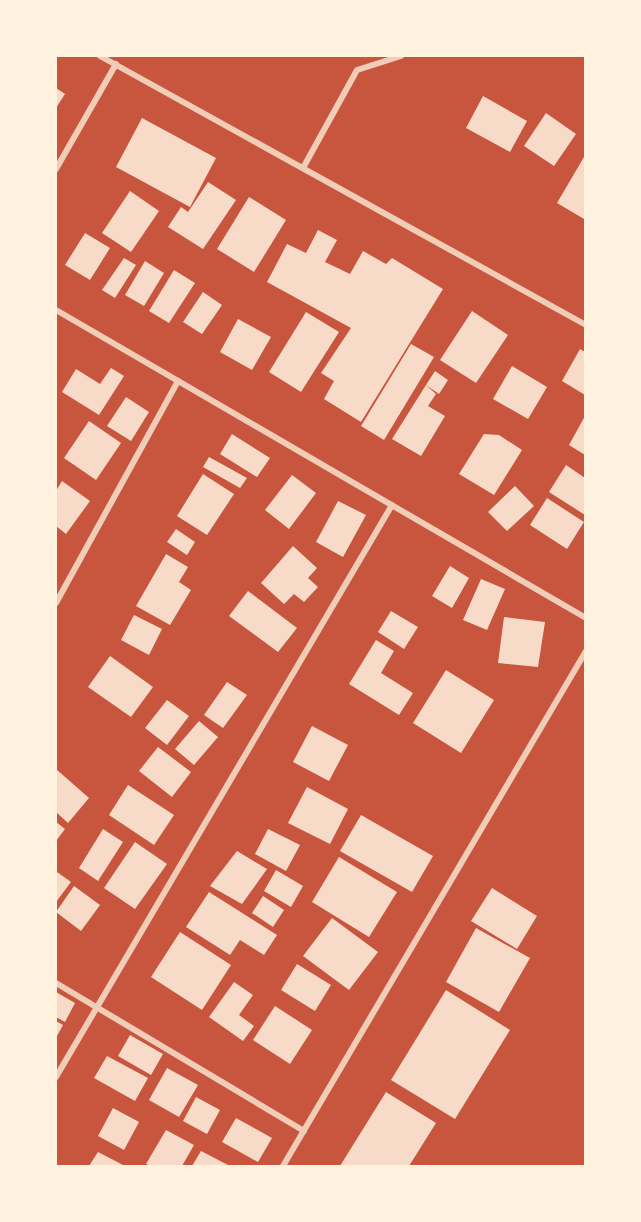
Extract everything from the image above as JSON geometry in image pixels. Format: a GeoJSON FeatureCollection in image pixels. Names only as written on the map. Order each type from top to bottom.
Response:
{"type":"FeatureCollection","features":[{"type":"Feature","properties":{"kind":"street"},"geometry":{"type":"LineString","coordinates":[[100,56],[585,325]]}},
{"type":"Feature","properties":{"kind":"street"},"geometry":{"type":"LineString","coordinates":[[303,168],[357,70],[401,56]]}},
{"type":"Feature","properties":{"kind":"street"},"geometry":{"type":"LineString","coordinates":[[56,169],[116,64]]}},
{"type":"Feature","properties":{"kind":"street"},"geometry":{"type":"LineString","coordinates":[[56,310],[585,618]]}},
{"type":"Feature","properties":{"kind":"street"},"geometry":{"type":"LineString","coordinates":[[56,603],[178,381]]}},
{"type":"Feature","properties":{"kind":"street"},"geometry":{"type":"LineString","coordinates":[[56,1077],[392,505]]}},
{"type":"Feature","properties":{"kind":"street"},"geometry":{"type":"LineString","coordinates":[[283,1167],[585,651]]}},
{"type":"Feature","properties":{"kind":"street"},"geometry":{"type":"LineString","coordinates":[[56,983],[304,1131]]}},
{"type":"Feature","properties":{"kind":"building"},"geometry":{"type":"Polygon","coordinates":[[[56,88],[65,94],[56,108],[56,88]]]}},
{"type":"Feature","properties":{"kind":"building"},"geometry":{"type":"Polygon","coordinates":[[[483,96],[527,121],[510,152],[466,128],[483,96]]]}},
{"type":"Feature","properties":{"kind":"building"},"geometry":{"type":"Polygon","coordinates":[[[546,113],[576,134],[554,166],[524,146],[546,113]]]}},
{"type":"Feature","properties":{"kind":"building"},"geometry":{"type":"Polygon","coordinates":[[[142,118],[216,158],[190,207],[116,167],[142,118]]]}},
{"type":"Feature","properties":{"kind":"building"},"geometry":{"type":"Polygon","coordinates":[[[585,158],[584,219],[557,203],[585,158]]]}},
{"type":"Feature","properties":{"kind":"building"},"geometry":{"type":"Polygon","coordinates":[[[208,182],[236,200],[203,249],[168,227],[181,207],[188,212],[208,182]]]}},
{"type":"Feature","properties":{"kind":"building"},"geometry":{"type":"Polygon","coordinates":[[[130,191],[159,211],[131,252],[102,233],[130,191]]]}},
{"type":"Feature","properties":{"kind":"building"},"geometry":{"type":"Polygon","coordinates":[[[249,197],[286,220],[254,272],[217,249],[249,197]]]}},
{"type":"Feature","properties":{"kind":"building"},"geometry":{"type":"Polygon","coordinates":[[[318,230],[337,240],[325,262],[350,274],[363,251],[386,264],[392,258],[443,289],[361,422],[324,399],[334,381],[321,373],[351,328],[267,282],[287,244],[306,253],[318,230]]]}},
{"type":"Feature","properties":{"kind":"building"},"geometry":{"type":"Polygon","coordinates":[[[85,233],[110,248],[90,280],[65,265],[85,233]]]}},
{"type":"Feature","properties":{"kind":"building"},"geometry":{"type":"Polygon","coordinates":[[[124,258],[136,265],[115,298],[102,290],[124,258]]]}},
{"type":"Feature","properties":{"kind":"building"},"geometry":{"type":"Polygon","coordinates":[[[145,261],[164,273],[144,306],[125,295],[145,261]]]}},
{"type":"Feature","properties":{"kind":"building"},"geometry":{"type":"Polygon","coordinates":[[[174,270],[195,283],[169,323],[149,311],[174,270]]]}},
{"type":"Feature","properties":{"kind":"building"},"geometry":{"type":"Polygon","coordinates":[[[203,292],[222,305],[202,334],[183,322],[203,292]]]}},
{"type":"Feature","properties":{"kind":"building"},"geometry":{"type":"Polygon","coordinates":[[[472,311],[508,335],[476,383],[440,360],[472,311]]]}},
{"type":"Feature","properties":{"kind":"building"},"geometry":{"type":"Polygon","coordinates":[[[306,312],[339,332],[301,392],[269,372],[306,312]]]}},
{"type":"Feature","properties":{"kind":"building"},"geometry":{"type":"Polygon","coordinates":[[[238,319],[271,337],[252,370],[220,352],[238,319]]]}},
{"type":"Feature","properties":{"kind":"building"},"geometry":{"type":"Polygon","coordinates":[[[411,344],[434,357],[384,440],[361,426],[411,344]]]}},
{"type":"Feature","properties":{"kind":"building"},"geometry":{"type":"Polygon","coordinates":[[[580,349],[585,352],[585,395],[562,381],[580,349]]]}},
{"type":"Feature","properties":{"kind":"building"},"geometry":{"type":"Polygon","coordinates":[[[512,366],[547,387],[528,419],[493,399],[512,366]]]}},
{"type":"Feature","properties":{"kind":"building"},"geometry":{"type":"Polygon","coordinates":[[[111,368],[124,376],[99,415],[62,392],[76,369],[100,384],[111,368]]]}},
{"type":"Feature","properties":{"kind":"building"},"geometry":{"type":"Polygon","coordinates":[[[435,371],[448,380],[439,394],[426,385],[435,371]]]}},
{"type":"Feature","properties":{"kind":"building"},"geometry":{"type":"Polygon","coordinates":[[[426,385],[436,394],[428,406],[445,416],[421,456],[392,439],[426,385]]]}},
{"type":"Feature","properties":{"kind":"building"},"geometry":{"type":"Polygon","coordinates":[[[126,397],[149,412],[131,441],[107,426],[126,397]]]}},
{"type":"Feature","properties":{"kind":"building"},"geometry":{"type":"Polygon","coordinates":[[[585,416],[585,455],[569,445],[585,416]]]}},
{"type":"Feature","properties":{"kind":"building"},"geometry":{"type":"Polygon","coordinates":[[[89,421],[121,443],[96,480],[64,458],[89,421]]]}},
{"type":"Feature","properties":{"kind":"building"},"geometry":{"type":"Polygon","coordinates":[[[232,434],[270,458],[257,477],[220,454],[232,434]]]}},
{"type":"Feature","properties":{"kind":"building"},"geometry":{"type":"Polygon","coordinates":[[[484,434],[499,435],[522,450],[494,495],[459,474],[484,434]]]}},
{"type":"Feature","properties":{"kind":"building"},"geometry":{"type":"Polygon","coordinates":[[[209,457],[247,478],[240,488],[203,467],[209,457]]]}},
{"type":"Feature","properties":{"kind":"building"},"geometry":{"type":"Polygon","coordinates":[[[566,465],[585,478],[585,515],[549,492],[566,465]]]}},
{"type":"Feature","properties":{"kind":"building"},"geometry":{"type":"Polygon","coordinates":[[[203,474],[234,494],[207,535],[177,516],[203,474]]]}},
{"type":"Feature","properties":{"kind":"building"},"geometry":{"type":"Polygon","coordinates":[[[292,475],[316,493],[289,529],[265,510],[292,475]]]}},
{"type":"Feature","properties":{"kind":"building"},"geometry":{"type":"Polygon","coordinates":[[[62,481],[90,501],[66,534],[56,526],[56,491],[62,481]]]}},
{"type":"Feature","properties":{"kind":"building"},"geometry":{"type":"Polygon","coordinates":[[[515,486],[534,506],[507,531],[488,512],[515,486]]]}},
{"type":"Feature","properties":{"kind":"building"},"geometry":{"type":"Polygon","coordinates":[[[547,498],[584,522],[567,549],[530,525],[547,498]]]}},
{"type":"Feature","properties":{"kind":"building"},"geometry":{"type":"Polygon","coordinates":[[[338,501],[366,515],[343,557],[316,542],[338,501]]]}},
{"type":"Feature","properties":{"kind":"building"},"geometry":{"type":"Polygon","coordinates":[[[176,529],[195,542],[187,555],[167,542],[176,529]]]}},
{"type":"Feature","properties":{"kind":"building"},"geometry":{"type":"Polygon","coordinates":[[[293,546],[317,568],[308,578],[318,587],[304,602],[294,594],[284,604],[261,583],[293,546]]]}},
{"type":"Feature","properties":{"kind":"building"},"geometry":{"type":"Polygon","coordinates":[[[166,554],[188,567],[179,582],[191,590],[170,625],[136,606],[166,554]]]}},
{"type":"Feature","properties":{"kind":"building"},"geometry":{"type":"Polygon","coordinates":[[[450,566],[469,578],[452,608],[432,596],[450,566]]]}},
{"type":"Feature","properties":{"kind":"building"},"geometry":{"type":"Polygon","coordinates":[[[481,579],[505,589],[487,630],[463,620],[481,579]]]}},
{"type":"Feature","properties":{"kind":"building"},"geometry":{"type":"Polygon","coordinates":[[[248,591],[297,628],[278,652],[229,616],[248,591]]]}},
{"type":"Feature","properties":{"kind":"building"},"geometry":{"type":"Polygon","coordinates":[[[391,611],[418,627],[404,649],[378,632],[391,611]]]}},
{"type":"Feature","properties":{"kind":"building"},"geometry":{"type":"Polygon","coordinates":[[[134,615],[162,629],[149,655],[121,640],[134,615]]]}},
{"type":"Feature","properties":{"kind":"building"},"geometry":{"type":"Polygon","coordinates":[[[504,617],[545,622],[538,667],[498,663],[504,617]]]}},
{"type":"Feature","properties":{"kind":"building"},"geometry":{"type":"Polygon","coordinates":[[[376,640],[394,651],[381,673],[413,693],[399,715],[349,684],[376,640]]]}},
{"type":"Feature","properties":{"kind":"building"},"geometry":{"type":"Polygon","coordinates":[[[110,656],[153,687],[131,717],[88,687],[110,656]]]}},
{"type":"Feature","properties":{"kind":"building"},"geometry":{"type":"Polygon","coordinates":[[[446,670],[494,700],[461,753],[413,723],[446,670]]]}},
{"type":"Feature","properties":{"kind":"building"},"geometry":{"type":"Polygon","coordinates":[[[227,682],[247,695],[223,728],[204,715],[227,682]]]}},
{"type":"Feature","properties":{"kind":"building"},"geometry":{"type":"Polygon","coordinates":[[[167,700],[189,716],[167,745],[145,728],[167,700]]]}},
{"type":"Feature","properties":{"kind":"building"},"geometry":{"type":"Polygon","coordinates":[[[199,721],[218,737],[194,765],[175,749],[199,721]]]}},
{"type":"Feature","properties":{"kind":"building"},"geometry":{"type":"Polygon","coordinates":[[[312,726],[348,745],[329,781],[293,762],[312,726]]]}},
{"type":"Feature","properties":{"kind":"building"},"geometry":{"type":"Polygon","coordinates":[[[158,747],[191,772],[172,797],[139,771],[158,747]]]}},
{"type":"Feature","properties":{"kind":"building"},"geometry":{"type":"Polygon","coordinates":[[[56,769],[89,798],[68,823],[56,812],[56,769]]]}},
{"type":"Feature","properties":{"kind":"building"},"geometry":{"type":"Polygon","coordinates":[[[128,785],[174,815],[154,845],[109,815],[128,785]]]}},
{"type":"Feature","properties":{"kind":"building"},"geometry":{"type":"Polygon","coordinates":[[[307,787],[348,809],[330,844],[288,823],[307,787]]]}},
{"type":"Feature","properties":{"kind":"building"},"geometry":{"type":"Polygon","coordinates":[[[361,815],[433,856],[412,892],[340,851],[361,815]]]}},
{"type":"Feature","properties":{"kind":"building"},"geometry":{"type":"Polygon","coordinates":[[[56,822],[65,829],[56,841],[56,822]]]}},
{"type":"Feature","properties":{"kind":"building"},"geometry":{"type":"Polygon","coordinates":[[[103,829],[123,842],[98,881],[79,868],[103,829]]]}},
{"type":"Feature","properties":{"kind":"building"},"geometry":{"type":"Polygon","coordinates":[[[268,829],[300,845],[286,871],[255,854],[268,829]]]}},
{"type":"Feature","properties":{"kind":"building"},"geometry":{"type":"Polygon","coordinates":[[[135,842],[167,864],[135,909],[104,888],[135,842]]]}},
{"type":"Feature","properties":{"kind":"building"},"geometry":{"type":"Polygon","coordinates":[[[237,851],[267,869],[242,904],[210,886],[237,851]]]}},
{"type":"Feature","properties":{"kind":"building"},"geometry":{"type":"Polygon","coordinates":[[[339,857],[397,892],[369,937],[312,902],[339,857]]]}},
{"type":"Feature","properties":{"kind":"building"},"geometry":{"type":"Polygon","coordinates":[[[276,870],[303,886],[291,907],[264,891],[276,870]]]}},
{"type":"Feature","properties":{"kind":"building"},"geometry":{"type":"Polygon","coordinates":[[[57,872],[71,882],[56,902],[56,874],[57,872]]]}},
{"type":"Feature","properties":{"kind":"building"},"geometry":{"type":"Polygon","coordinates":[[[74,886],[100,905],[81,931],[56,912],[74,886]]]}},
{"type":"Feature","properties":{"kind":"building"},"geometry":{"type":"Polygon","coordinates":[[[492,888],[537,916],[517,949],[471,921],[492,888]]]}},
{"type":"Feature","properties":{"kind":"building"},"geometry":{"type":"Polygon","coordinates":[[[209,892],[277,935],[264,955],[240,940],[230,955],[186,927],[209,892]]]}},
{"type":"Feature","properties":{"kind":"building"},"geometry":{"type":"Polygon","coordinates":[[[263,896],[284,910],[273,927],[252,913],[263,896]]]}},
{"type":"Feature","properties":{"kind":"building"},"geometry":{"type":"Polygon","coordinates":[[[332,918],[378,952],[349,990],[303,956],[332,918]]]}},
{"type":"Feature","properties":{"kind":"building"},"geometry":{"type":"Polygon","coordinates":[[[476,928],[530,958],[499,1012],[446,982],[476,928]]]}},
{"type":"Feature","properties":{"kind":"building"},"geometry":{"type":"Polygon","coordinates":[[[180,932],[231,965],[202,1010],[151,977],[180,932]]]}},
{"type":"Feature","properties":{"kind":"building"},"geometry":{"type":"Polygon","coordinates":[[[297,964],[331,985],[315,1011],[281,990],[297,964]]]}},
{"type":"Feature","properties":{"kind":"building"},"geometry":{"type":"Polygon","coordinates":[[[234,982],[253,995],[239,1015],[254,1026],[243,1041],[209,1017],[234,982]]]}},
{"type":"Feature","properties":{"kind":"building"},"geometry":{"type":"Polygon","coordinates":[[[446,990],[510,1030],[455,1119],[391,1080],[446,990]]]}},
{"type":"Feature","properties":{"kind":"building"},"geometry":{"type":"Polygon","coordinates":[[[56,992],[75,1003],[65,1022],[56,1017],[56,992]]]}},
{"type":"Feature","properties":{"kind":"building"},"geometry":{"type":"Polygon","coordinates":[[[275,1006],[312,1030],[290,1064],[253,1040],[275,1006]]]}},
{"type":"Feature","properties":{"kind":"building"},"geometry":{"type":"Polygon","coordinates":[[[56,1021],[63,1025],[56,1038],[56,1021]]]}},
{"type":"Feature","properties":{"kind":"building"},"geometry":{"type":"Polygon","coordinates":[[[130,1035],[163,1054],[151,1075],[118,1056],[130,1035]]]}},
{"type":"Feature","properties":{"kind":"building"},"geometry":{"type":"Polygon","coordinates":[[[107,1056],[148,1078],[135,1101],[94,1078],[107,1056]]]}},
{"type":"Feature","properties":{"kind":"building"},"geometry":{"type":"Polygon","coordinates":[[[167,1068],[198,1085],[179,1117],[149,1100],[167,1068]]]}},
{"type":"Feature","properties":{"kind":"building"},"geometry":{"type":"Polygon","coordinates":[[[386,1092],[436,1123],[409,1166],[340,1166],[386,1092]]]}},
{"type":"Feature","properties":{"kind":"building"},"geometry":{"type":"Polygon","coordinates":[[[196,1097],[220,1110],[207,1134],[183,1121],[196,1097]]]}},
{"type":"Feature","properties":{"kind":"building"},"geometry":{"type":"Polygon","coordinates":[[[113,1108],[139,1122],[124,1150],[98,1136],[113,1108]]]}},
{"type":"Feature","properties":{"kind":"building"},"geometry":{"type":"Polygon","coordinates":[[[236,1118],[272,1138],[258,1162],[222,1142],[236,1118]]]}},
{"type":"Feature","properties":{"kind":"building"},"geometry":{"type":"Polygon","coordinates":[[[166,1130],[194,1145],[182,1166],[146,1164],[166,1130]]]}},
{"type":"Feature","properties":{"kind":"building"},"geometry":{"type":"Polygon","coordinates":[[[201,1151],[230,1166],[192,1166],[201,1151]]]}},
{"type":"Feature","properties":{"kind":"building"},"geometry":{"type":"Polygon","coordinates":[[[98,1152],[125,1166],[89,1166],[98,1152]]]}}]}
